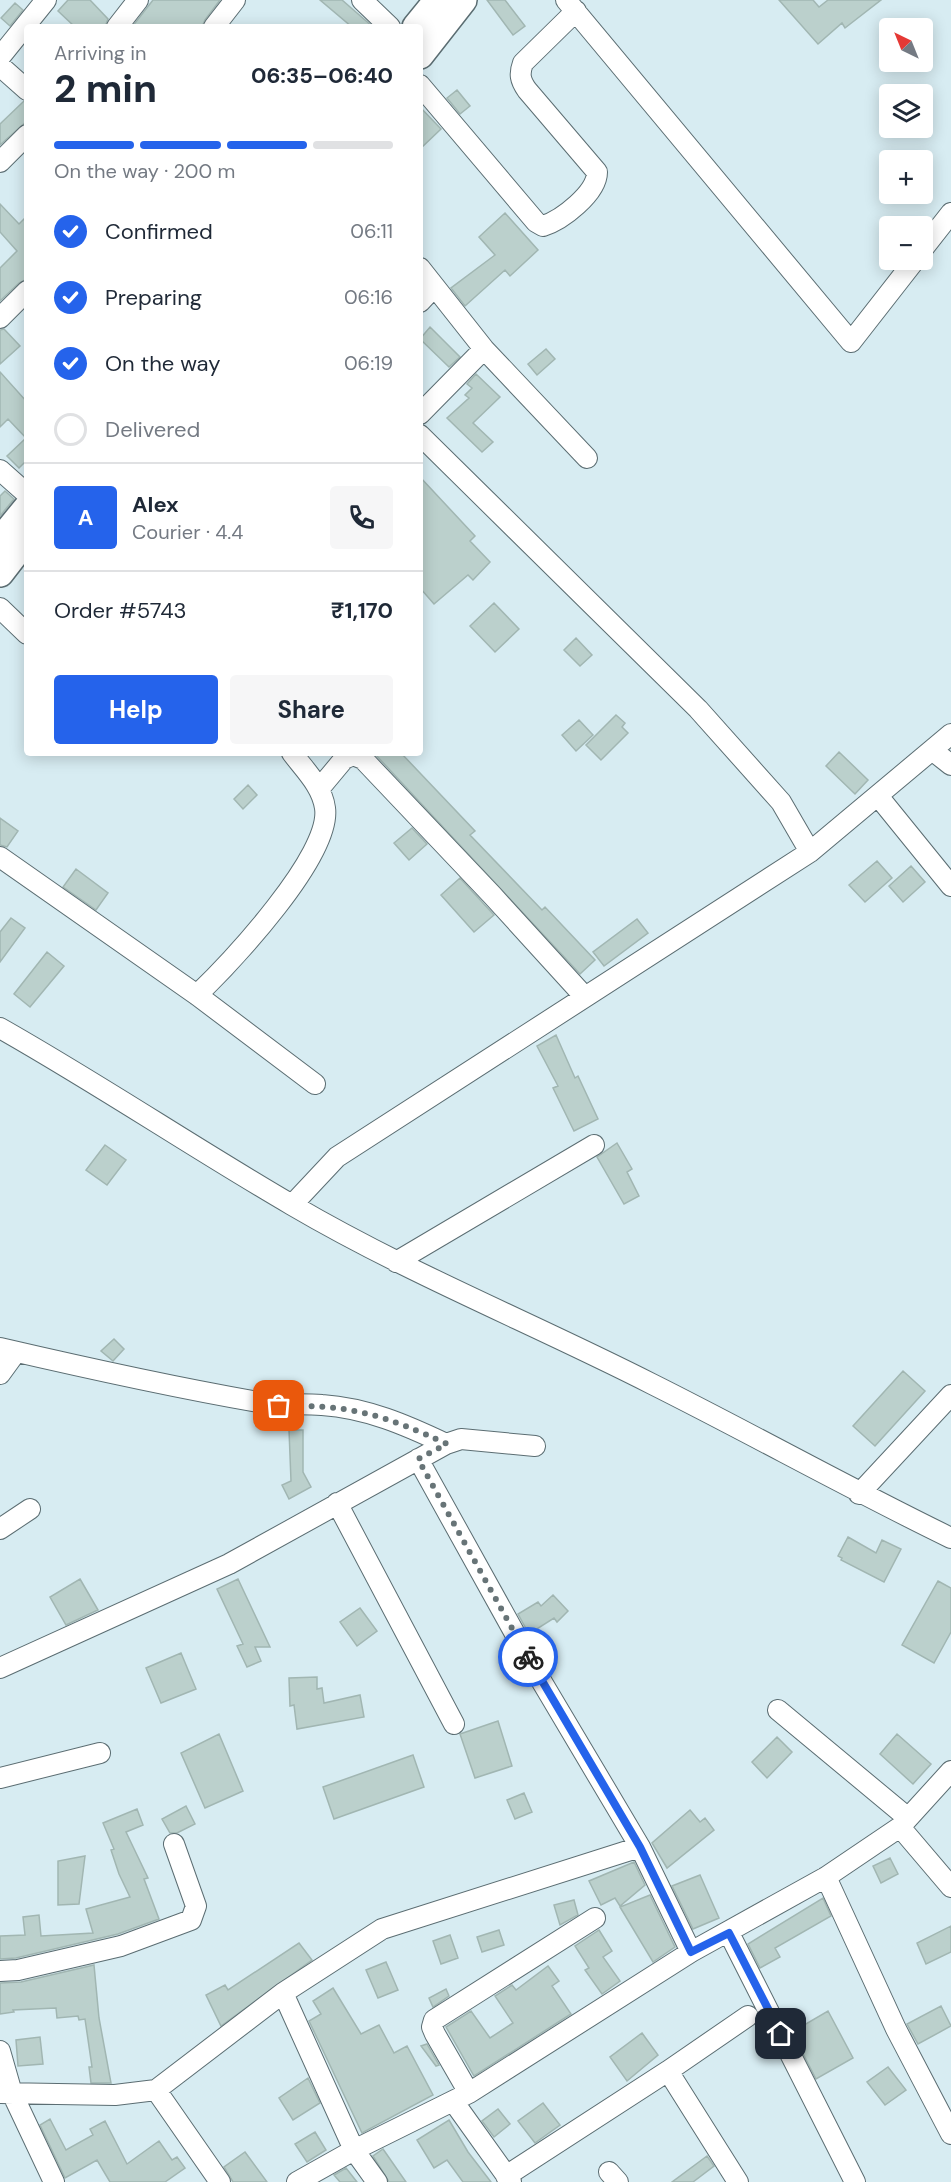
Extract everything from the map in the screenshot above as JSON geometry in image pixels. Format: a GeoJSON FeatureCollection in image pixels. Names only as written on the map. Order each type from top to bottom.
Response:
{"type":"FeatureCollection","features":[{"type":"Feature","properties":{"kind":"main road"},"geometry":{"type":"LineString","coordinates":[[418,24],[438,0]]}},
{"type":"Feature","properties":{"kind":"main road"},"geometry":{"type":"LineString","coordinates":[[423,51],[463,0]]}},
{"type":"Feature","properties":{"kind":"main road"},"geometry":{"type":"LineString","coordinates":[[0,541],[24,512]]}},
{"type":"Feature","properties":{"kind":"main road"},"geometry":{"type":"LineString","coordinates":[[0,573],[24,542]]}},
{"type":"Feature","properties":{"kind":"street"},"geometry":{"type":"LineString","coordinates":[[119,24],[138,0]]}},
{"type":"Feature","properties":{"kind":"street"},"geometry":{"type":"LineString","coordinates":[[216,24],[235,0]]}},
{"type":"Feature","properties":{"kind":"street"},"geometry":{"type":"LineString","coordinates":[[362,0],[387,24]]}},
{"type":"Feature","properties":{"kind":"street"},"geometry":{"type":"LineString","coordinates":[[27,24],[45,1]]}},
{"type":"Feature","properties":{"kind":"street"},"geometry":{"type":"LineString","coordinates":[[423,89],[536,222],[543,226],[552,223],[591,191],[597,181],[597,172],[527,90],[521,81],[520,72],[524,63],[571,5],[851,342],[907,270]]}},
{"type":"Feature","properties":{"kind":"street"},"geometry":{"type":"LineString","coordinates":[[0,57],[24,27]]}},
{"type":"Feature","properties":{"kind":"street"},"geometry":{"type":"LineString","coordinates":[[0,66],[24,87]]}},
{"type":"Feature","properties":{"kind":"street"},"geometry":{"type":"LineString","coordinates":[[0,162],[24,138]]}},
{"type":"Feature","properties":{"kind":"street"},"geometry":{"type":"LineString","coordinates":[[933,236],[951,213]]}},
{"type":"Feature","properties":{"kind":"street"},"geometry":{"type":"LineString","coordinates":[[423,272],[484,349],[587,458]]}},
{"type":"Feature","properties":{"kind":"street"},"geometry":{"type":"LineString","coordinates":[[423,299],[434,287]]}},
{"type":"Feature","properties":{"kind":"street"},"geometry":{"type":"LineString","coordinates":[[0,318],[24,294]]}},
{"type":"Feature","properties":{"kind":"street"},"geometry":{"type":"LineString","coordinates":[[423,411],[484,349]]}},
{"type":"Feature","properties":{"kind":"street"},"geometry":{"type":"LineString","coordinates":[[423,438],[698,709],[781,802],[810,852]]}},
{"type":"Feature","properties":{"kind":"street"},"geometry":{"type":"LineString","coordinates":[[0,470],[24,491]]}},
{"type":"Feature","properties":{"kind":"street"},"geometry":{"type":"LineString","coordinates":[[0,608],[24,631]]}},
{"type":"Feature","properties":{"kind":"street"},"geometry":{"type":"LineString","coordinates":[[292,1205],[338,1157],[810,852],[951,734]]}},
{"type":"Feature","properties":{"kind":"street"},"geometry":{"type":"LineString","coordinates":[[932,750],[951,765]]}},
{"type":"Feature","properties":{"kind":"street"},"geometry":{"type":"LineString","coordinates":[[197,995],[262,926],[303,866],[325,822],[325,807],[319,789],[294,756]]}},
{"type":"Feature","properties":{"kind":"street"},"geometry":{"type":"LineString","coordinates":[[319,789],[344,759],[351,756]]}},
{"type":"Feature","properties":{"kind":"street"},"geometry":{"type":"LineString","coordinates":[[356,756],[363,759],[460,860],[584,996]]}},
{"type":"Feature","properties":{"kind":"street"},"geometry":{"type":"LineString","coordinates":[[878,796],[951,886]]}},
{"type":"Feature","properties":{"kind":"street"},"geometry":{"type":"LineString","coordinates":[[0,857],[197,995],[315,1084]]}},
{"type":"Feature","properties":{"kind":"street"},"geometry":{"type":"LineString","coordinates":[[0,1028],[78,1072],[292,1205],[396,1262],[652,1384],[860,1494],[951,1538]]}},
{"type":"Feature","properties":{"kind":"street"},"geometry":{"type":"LineString","coordinates":[[396,1262],[594,1144]]}},
{"type":"Feature","properties":{"kind":"street"},"geometry":{"type":"LineString","coordinates":[[0,1374],[8,1350],[167,1386],[279,1406],[321,1405],[361,1410],[404,1424],[447,1444]]}},
{"type":"Feature","properties":{"kind":"street"},"geometry":{"type":"LineString","coordinates":[[860,1494],[951,1395]]}},
{"type":"Feature","properties":{"kind":"street"},"geometry":{"type":"LineString","coordinates":[[0,1668],[229,1564],[447,1444],[461,1439],[535,1446]]}},
{"type":"Feature","properties":{"kind":"street"},"geometry":{"type":"LineString","coordinates":[[418,1459],[539,1677],[640,1847],[691,1952]]}},
{"type":"Feature","properties":{"kind":"street"},"geometry":{"type":"LineString","coordinates":[[337,1503],[454,1724]]}},
{"type":"Feature","properties":{"kind":"street"},"geometry":{"type":"LineString","coordinates":[[0,1529],[30,1509]]}},
{"type":"Feature","properties":{"kind":"street"},"geometry":{"type":"LineString","coordinates":[[778,1710],[904,1822],[951,1887]]}},
{"type":"Feature","properties":{"kind":"street"},"geometry":{"type":"LineString","coordinates":[[0,1778],[100,1753]]}},
{"type":"Feature","properties":{"kind":"street"},"geometry":{"type":"LineString","coordinates":[[297,2182],[354,2150],[461,2097],[691,1952],[729,1933],[826,1877],[904,1822],[951,1771]]}},
{"type":"Feature","properties":{"kind":"street"},"geometry":{"type":"LineString","coordinates":[[0,1971],[18,1970],[121,1946],[191,1920],[196,1906],[174,1844]]}},
{"type":"Feature","properties":{"kind":"street"},"geometry":{"type":"LineString","coordinates":[[6,2093],[115,2095],[156,2090],[283,1993],[382,1929],[640,1847]]}},
{"type":"Feature","properties":{"kind":"street"},"geometry":{"type":"LineString","coordinates":[[826,1877],[896,2030],[951,2134]]}},
{"type":"Feature","properties":{"kind":"street"},"geometry":{"type":"LineString","coordinates":[[595,1918],[435,2019],[432,2027],[461,2097],[509,2179],[748,2016]]}},
{"type":"Feature","properties":{"kind":"street"},"geometry":{"type":"LineString","coordinates":[[729,1933],[855,2182]]}},
{"type":"Feature","properties":{"kind":"street"},"geometry":{"type":"LineString","coordinates":[[283,1993],[354,2150],[377,2182]]}},
{"type":"Feature","properties":{"kind":"street"},"geometry":{"type":"LineString","coordinates":[[0,2050],[6,2093],[54,2182]]}},
{"type":"Feature","properties":{"kind":"street"},"geometry":{"type":"LineString","coordinates":[[668,2071],[738,2182]]}},
{"type":"Feature","properties":{"kind":"street"},"geometry":{"type":"LineString","coordinates":[[156,2090],[220,2182]]}},
{"type":"Feature","properties":{"kind":"building"},"geometry":{"type":"Polygon","coordinates":[[[68,0],[90,0],[108,19],[106,24],[72,24],[58,11],[68,0]]]}},
{"type":"Feature","properties":{"kind":"building"},"geometry":{"type":"Polygon","coordinates":[[[153,0],[220,0],[203,24],[134,24],[153,0]]]}},
{"type":"Feature","properties":{"kind":"building"},"geometry":{"type":"Polygon","coordinates":[[[320,0],[342,0],[370,24],[348,24],[320,0]]]}},
{"type":"Feature","properties":{"kind":"building"},"geometry":{"type":"Polygon","coordinates":[[[487,0],[505,0],[525,26],[513,35],[487,0]]]}},
{"type":"Feature","properties":{"kind":"building"},"geometry":{"type":"Polygon","coordinates":[[[779,0],[813,0],[819,7],[828,0],[881,0],[845,28],[842,23],[818,44],[779,0]]]}},
{"type":"Feature","properties":{"kind":"building"},"geometry":{"type":"Polygon","coordinates":[[[15,3],[23,10],[10,26],[1,18],[15,3]]]}},
{"type":"Feature","properties":{"kind":"building"},"geometry":{"type":"Polygon","coordinates":[[[457,90],[470,106],[460,114],[447,98],[457,90]]]}},
{"type":"Feature","properties":{"kind":"building"},"geometry":{"type":"Polygon","coordinates":[[[24,101],[24,124],[0,145],[0,124],[24,101]]]}},
{"type":"Feature","properties":{"kind":"building"},"geometry":{"type":"Polygon","coordinates":[[[423,110],[441,129],[423,146],[423,110]]]}},
{"type":"Feature","properties":{"kind":"building"},"geometry":{"type":"Polygon","coordinates":[[[0,204],[19,224],[24,219],[24,280],[0,301],[0,268],[17,251],[0,232],[0,204]]]}},
{"type":"Feature","properties":{"kind":"building"},"geometry":{"type":"Polygon","coordinates":[[[505,213],[538,250],[510,276],[505,270],[465,306],[451,288],[495,255],[479,237],[505,213]]]}},
{"type":"Feature","properties":{"kind":"building"},"geometry":{"type":"Polygon","coordinates":[[[430,327],[460,357],[449,367],[423,342],[423,335],[430,327]]]}},
{"type":"Feature","properties":{"kind":"building"},"geometry":{"type":"Polygon","coordinates":[[[4,329],[20,346],[0,364],[0,330],[4,329]]]}},
{"type":"Feature","properties":{"kind":"building"},"geometry":{"type":"Polygon","coordinates":[[[546,349],[555,359],[537,375],[528,364],[546,349]]]}},
{"type":"Feature","properties":{"kind":"building"},"geometry":{"type":"Polygon","coordinates":[[[0,372],[24,399],[24,436],[8,419],[0,427],[0,372]]]}},
{"type":"Feature","properties":{"kind":"building"},"geometry":{"type":"Polygon","coordinates":[[[476,374],[500,397],[473,423],[493,442],[482,452],[447,418],[469,398],[465,395],[472,388],[467,384],[476,374]]]}},
{"type":"Feature","properties":{"kind":"building"},"geometry":{"type":"Polygon","coordinates":[[[24,440],[24,463],[19,468],[7,456],[24,440]]]}},
{"type":"Feature","properties":{"kind":"building"},"geometry":{"type":"Polygon","coordinates":[[[423,480],[475,536],[470,541],[490,562],[473,580],[468,575],[434,604],[423,591],[423,480]]]}},
{"type":"Feature","properties":{"kind":"building"},"geometry":{"type":"Polygon","coordinates":[[[5,491],[14,499],[0,516],[0,496],[5,491]]]}},
{"type":"Feature","properties":{"kind":"building"},"geometry":{"type":"Polygon","coordinates":[[[494,603],[519,629],[495,652],[470,626],[494,603]]]}},
{"type":"Feature","properties":{"kind":"building"},"geometry":{"type":"Polygon","coordinates":[[[576,638],[592,655],[580,666],[564,650],[576,638]]]}},
{"type":"Feature","properties":{"kind":"building"},"geometry":{"type":"Polygon","coordinates":[[[616,715],[625,723],[622,727],[628,733],[601,760],[586,745],[616,715]]]}},
{"type":"Feature","properties":{"kind":"building"},"geometry":{"type":"Polygon","coordinates":[[[579,720],[593,735],[576,751],[562,735],[579,720]]]}},
{"type":"Feature","properties":{"kind":"building"},"geometry":{"type":"Polygon","coordinates":[[[839,752],[868,780],[855,794],[826,766],[839,752]]]}},
{"type":"Feature","properties":{"kind":"building"},"geometry":{"type":"Polygon","coordinates":[[[377,756],[404,756],[475,831],[470,835],[542,910],[545,907],[595,960],[580,974],[377,756]]]}},
{"type":"Feature","properties":{"kind":"building"},"geometry":{"type":"Polygon","coordinates":[[[248,785],[257,795],[243,809],[234,799],[248,785]]]}},
{"type":"Feature","properties":{"kind":"building"},"geometry":{"type":"Polygon","coordinates":[[[0,818],[18,831],[7,847],[0,845],[0,818]]]}},
{"type":"Feature","properties":{"kind":"building"},"geometry":{"type":"Polygon","coordinates":[[[412,828],[427,844],[409,860],[394,843],[412,828]]]}},
{"type":"Feature","properties":{"kind":"building"},"geometry":{"type":"Polygon","coordinates":[[[877,861],[892,878],[865,902],[849,885],[877,861]]]}},
{"type":"Feature","properties":{"kind":"building"},"geometry":{"type":"Polygon","coordinates":[[[911,866],[925,882],[903,902],[889,886],[911,866]]]}},
{"type":"Feature","properties":{"kind":"building"},"geometry":{"type":"Polygon","coordinates":[[[76,869],[108,893],[96,910],[63,887],[76,869]]]}},
{"type":"Feature","properties":{"kind":"building"},"geometry":{"type":"Polygon","coordinates":[[[460,878],[494,915],[474,932],[441,895],[460,878]]]}},
{"type":"Feature","properties":{"kind":"building"},"geometry":{"type":"Polygon","coordinates":[[[11,918],[25,928],[0,962],[0,932],[11,918]]]}},
{"type":"Feature","properties":{"kind":"building"},"geometry":{"type":"Polygon","coordinates":[[[637,919],[648,933],[604,966],[593,952],[637,919]]]}},
{"type":"Feature","properties":{"kind":"building"},"geometry":{"type":"Polygon","coordinates":[[[47,952],[64,966],[30,1007],[14,994],[47,952]]]}},
{"type":"Feature","properties":{"kind":"building"},"geometry":{"type":"Polygon","coordinates":[[[556,1035],[575,1078],[578,1076],[598,1119],[574,1131],[553,1088],[558,1086],[537,1046],[556,1035]]]}},
{"type":"Feature","properties":{"kind":"building"},"geometry":{"type":"Polygon","coordinates":[[[617,1143],[632,1169],[627,1172],[639,1196],[624,1204],[597,1157],[617,1143]]]}},
{"type":"Feature","properties":{"kind":"building"},"geometry":{"type":"Polygon","coordinates":[[[105,1145],[126,1160],[107,1185],[86,1170],[105,1145]]]}},
{"type":"Feature","properties":{"kind":"building"},"geometry":{"type":"Polygon","coordinates":[[[114,1339],[124,1349],[113,1361],[101,1351],[114,1339]]]}},
{"type":"Feature","properties":{"kind":"building"},"geometry":{"type":"Polygon","coordinates":[[[903,1371],[925,1391],[875,1446],[853,1426],[903,1371]]]}},
{"type":"Feature","properties":{"kind":"building"},"geometry":{"type":"Polygon","coordinates":[[[289,1430],[303,1430],[303,1472],[311,1487],[289,1499],[282,1485],[291,1481],[289,1430]]]}},
{"type":"Feature","properties":{"kind":"building"},"geometry":{"type":"Polygon","coordinates":[[[848,1537],[876,1553],[882,1540],[901,1549],[884,1582],[841,1560],[842,1558],[838,1556],[848,1537]]]}},
{"type":"Feature","properties":{"kind":"building"},"geometry":{"type":"Polygon","coordinates":[[[80,1579],[98,1610],[66,1625],[50,1597],[80,1579]]]}},
{"type":"Feature","properties":{"kind":"building"},"geometry":{"type":"Polygon","coordinates":[[[238,1579],[270,1647],[255,1647],[261,1661],[247,1667],[237,1646],[243,1644],[217,1589],[238,1579]]]}},
{"type":"Feature","properties":{"kind":"building"},"geometry":{"type":"Polygon","coordinates":[[[938,1581],[951,1588],[951,1632],[934,1663],[902,1645],[938,1581]]]}},
{"type":"Feature","properties":{"kind":"building"},"geometry":{"type":"Polygon","coordinates":[[[553,1595],[568,1611],[557,1622],[554,1618],[529,1634],[518,1614],[538,1602],[541,1606],[553,1595]]]}},
{"type":"Feature","properties":{"kind":"building"},"geometry":{"type":"Polygon","coordinates":[[[360,1608],[377,1631],[357,1646],[340,1622],[360,1608]]]}},
{"type":"Feature","properties":{"kind":"building"},"geometry":{"type":"Polygon","coordinates":[[[181,1653],[196,1689],[161,1703],[146,1668],[181,1653]]]}},
{"type":"Feature","properties":{"kind":"building"},"geometry":{"type":"Polygon","coordinates":[[[317,1677],[317,1689],[322,1688],[324,1703],[360,1695],[364,1717],[297,1729],[294,1705],[290,1706],[289,1678],[317,1677]]]}},
{"type":"Feature","properties":{"kind":"building"},"geometry":{"type":"Polygon","coordinates":[[[498,1721],[512,1766],[475,1778],[460,1734],[498,1721]]]}},
{"type":"Feature","properties":{"kind":"building"},"geometry":{"type":"Polygon","coordinates":[[[219,1734],[243,1791],[205,1808],[181,1753],[219,1734]]]}},
{"type":"Feature","properties":{"kind":"building"},"geometry":{"type":"Polygon","coordinates":[[[897,1734],[931,1764],[913,1784],[880,1754],[897,1734]]]}},
{"type":"Feature","properties":{"kind":"building"},"geometry":{"type":"Polygon","coordinates":[[[777,1737],[792,1752],[767,1778],[752,1762],[777,1737]]]}},
{"type":"Feature","properties":{"kind":"building"},"geometry":{"type":"Polygon","coordinates":[[[413,1755],[424,1787],[334,1819],[323,1787],[413,1755]]]}},
{"type":"Feature","properties":{"kind":"building"},"geometry":{"type":"Polygon","coordinates":[[[524,1793],[532,1812],[515,1819],[507,1800],[524,1793]]]}},
{"type":"Feature","properties":{"kind":"building"},"geometry":{"type":"Polygon","coordinates":[[[186,1806],[195,1824],[177,1833],[170,1833],[162,1819],[186,1806]]]}},
{"type":"Feature","properties":{"kind":"building"},"geometry":{"type":"Polygon","coordinates":[[[137,1809],[143,1825],[126,1832],[148,1878],[144,1879],[159,1919],[118,1934],[16,1958],[0,1959],[0,1936],[25,1935],[23,1917],[39,1915],[41,1936],[93,1933],[86,1909],[130,1897],[119,1874],[111,1850],[114,1849],[103,1823],[137,1809]]]}},
{"type":"Feature","properties":{"kind":"building"},"geometry":{"type":"Polygon","coordinates":[[[690,1810],[700,1822],[705,1818],[714,1830],[667,1868],[652,1843],[690,1810]]]}},
{"type":"Feature","properties":{"kind":"building"},"geometry":{"type":"Polygon","coordinates":[[[85,1856],[79,1904],[58,1905],[58,1861],[85,1856]]]}},
{"type":"Feature","properties":{"kind":"building"},"geometry":{"type":"Polygon","coordinates":[[[890,1858],[898,1874],[881,1883],[873,1866],[890,1858]]]}},
{"type":"Feature","properties":{"kind":"building"},"geometry":{"type":"Polygon","coordinates":[[[634,1862],[645,1885],[620,1906],[615,1898],[601,1905],[589,1881],[634,1862]]]}},
{"type":"Feature","properties":{"kind":"building"},"geometry":{"type":"Polygon","coordinates":[[[700,1875],[719,1918],[693,1929],[672,1886],[700,1875]]]}},
{"type":"Feature","properties":{"kind":"building"},"geometry":{"type":"Polygon","coordinates":[[[650,1895],[675,1947],[653,1962],[620,1907],[650,1895]]]}},
{"type":"Feature","properties":{"kind":"building"},"geometry":{"type":"Polygon","coordinates":[[[823,1898],[831,1916],[775,1948],[780,1957],[760,1968],[748,1944],[823,1898]]]}},
{"type":"Feature","properties":{"kind":"building"},"geometry":{"type":"Polygon","coordinates":[[[574,1900],[578,1915],[560,1925],[554,1905],[574,1900]]]}},
{"type":"Feature","properties":{"kind":"building"},"geometry":{"type":"Polygon","coordinates":[[[951,1926],[951,1952],[926,1964],[917,1943],[951,1926]]]}},
{"type":"Feature","properties":{"kind":"building"},"geometry":{"type":"Polygon","coordinates":[[[499,1930],[504,1945],[482,1952],[477,1937],[499,1930]]]}},
{"type":"Feature","properties":{"kind":"building"},"geometry":{"type":"Polygon","coordinates":[[[599,1930],[612,1951],[603,1957],[620,1981],[602,1994],[585,1970],[589,1968],[575,1946],[599,1930]]]}},
{"type":"Feature","properties":{"kind":"building"},"geometry":{"type":"Polygon","coordinates":[[[450,1935],[458,1958],[441,1964],[433,1941],[450,1935]]]}},
{"type":"Feature","properties":{"kind":"building"},"geometry":{"type":"Polygon","coordinates":[[[299,1943],[312,1960],[221,2026],[206,1995],[225,1985],[228,1990],[299,1943]]]}},
{"type":"Feature","properties":{"kind":"building"},"geometry":{"type":"Polygon","coordinates":[[[386,1962],[398,1990],[378,1998],[366,1970],[386,1962]]]}},
{"type":"Feature","properties":{"kind":"building"},"geometry":{"type":"Polygon","coordinates":[[[94,1965],[99,2018],[111,2083],[91,2083],[89,2067],[92,2067],[85,2019],[79,2020],[78,2016],[57,2018],[56,2008],[13,2010],[14,2012],[0,2014],[0,1983],[21,1982],[94,1965]]]}},
{"type":"Feature","properties":{"kind":"building"},"geometry":{"type":"Polygon","coordinates":[[[548,1966],[559,1981],[552,1986],[571,2014],[474,2076],[446,2027],[471,2011],[490,2038],[513,2023],[495,1996],[512,1985],[516,1990],[548,1966]]]}},
{"type":"Feature","properties":{"kind":"building"},"geometry":{"type":"Polygon","coordinates":[[[333,1988],[361,2034],[379,2025],[394,2053],[407,2046],[433,2095],[362,2133],[309,2021],[321,2014],[313,2001],[333,1988]]]}},
{"type":"Feature","properties":{"kind":"building"},"geometry":{"type":"Polygon","coordinates":[[[446,1989],[449,1996],[433,2007],[429,1998],[446,1989]]]}},
{"type":"Feature","properties":{"kind":"building"},"geometry":{"type":"Polygon","coordinates":[[[941,2006],[951,2026],[918,2044],[907,2024],[941,2006]]]}},
{"type":"Feature","properties":{"kind":"building"},"geometry":{"type":"Polygon","coordinates":[[[828,2011],[853,2058],[816,2079],[792,2032],[828,2011]]]}},
{"type":"Feature","properties":{"kind":"building"},"geometry":{"type":"Polygon","coordinates":[[[642,2033],[658,2055],[627,2081],[610,2057],[642,2033]]]}},
{"type":"Feature","properties":{"kind":"building"},"geometry":{"type":"Polygon","coordinates":[[[40,2037],[43,2064],[18,2066],[16,2040],[40,2037]]]}},
{"type":"Feature","properties":{"kind":"building"},"geometry":{"type":"Polygon","coordinates":[[[427,2044],[439,2065],[436,2066],[421,2046],[427,2044]]]}},
{"type":"Feature","properties":{"kind":"building"},"geometry":{"type":"Polygon","coordinates":[[[888,2067],[906,2090],[885,2105],[867,2082],[888,2067]]]}},
{"type":"Feature","properties":{"kind":"building"},"geometry":{"type":"Polygon","coordinates":[[[308,2078],[320,2103],[293,2120],[279,2098],[308,2078]]]}},
{"type":"Feature","properties":{"kind":"building"},"geometry":{"type":"Polygon","coordinates":[[[543,2103],[560,2125],[535,2143],[518,2121],[543,2103]]]}},
{"type":"Feature","properties":{"kind":"building"},"geometry":{"type":"Polygon","coordinates":[[[498,2109],[510,2124],[494,2137],[482,2121],[498,2109]]]}},
{"type":"Feature","properties":{"kind":"building"},"geometry":{"type":"Polygon","coordinates":[[[50,2119],[66,2150],[93,2135],[90,2129],[105,2121],[127,2164],[159,2141],[172,2160],[177,2157],[185,2168],[165,2182],[110,2182],[97,2160],[65,2178],[40,2125],[50,2119]]]}},
{"type":"Feature","properties":{"kind":"building"},"geometry":{"type":"Polygon","coordinates":[[[449,2120],[468,2152],[491,2182],[463,2182],[447,2160],[434,2168],[417,2140],[449,2120]]]}},
{"type":"Feature","properties":{"kind":"building"},"geometry":{"type":"Polygon","coordinates":[[[315,2132],[326,2150],[307,2162],[295,2144],[315,2132]]]}},
{"type":"Feature","properties":{"kind":"building"},"geometry":{"type":"Polygon","coordinates":[[[383,2149],[406,2182],[389,2182],[373,2156],[383,2149]]]}},
{"type":"Feature","properties":{"kind":"building"},"geometry":{"type":"Polygon","coordinates":[[[245,2152],[267,2182],[233,2182],[224,2167],[245,2152]]]}},
{"type":"Feature","properties":{"kind":"building"},"geometry":{"type":"Polygon","coordinates":[[[707,2156],[714,2166],[693,2182],[672,2182],[707,2156]]]}},
{"type":"Feature","properties":{"kind":"building"},"geometry":{"type":"Polygon","coordinates":[[[346,2168],[357,2182],[340,2182],[334,2175],[346,2168]]]}},
{"type":"Feature","properties":{"kind":"way so far"},"geometry":{"type":"LineString","coordinates":[[279,1406],[321,1405],[361,1410],[404,1424],[447,1444],[418,1459],[528,1657]]}},
{"type":"Feature","properties":{"kind":"route"},"geometry":{"type":"LineString","coordinates":[[528,1657],[640,1847],[691,1952],[729,1933],[781,2034]]}}]}
